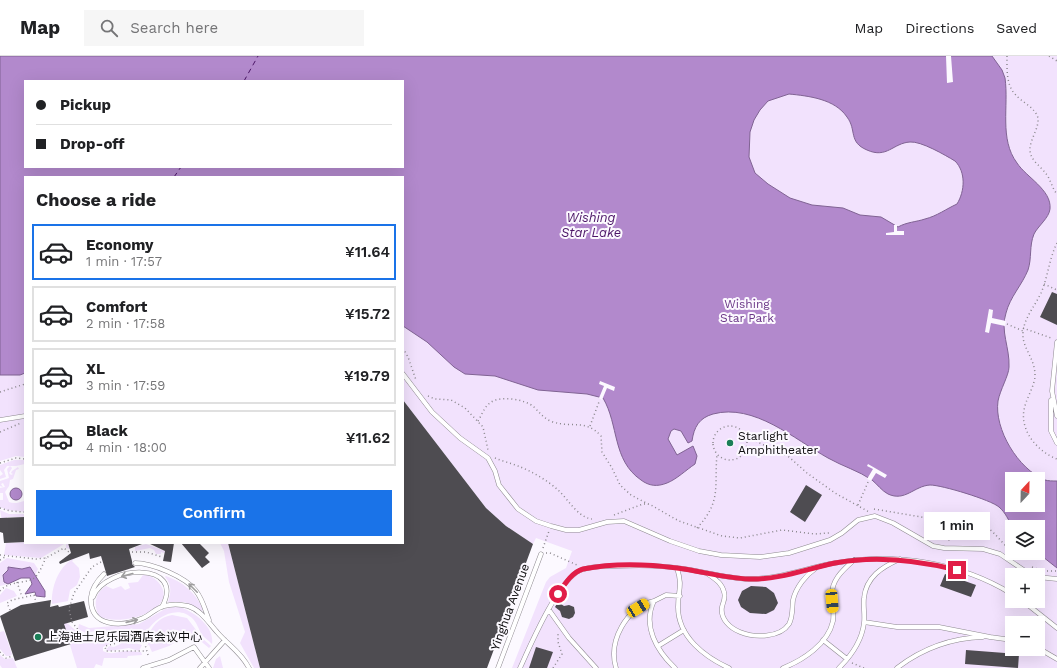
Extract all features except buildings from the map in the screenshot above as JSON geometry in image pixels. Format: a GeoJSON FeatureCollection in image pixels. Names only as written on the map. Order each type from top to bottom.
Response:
{"type":"FeatureCollection","features":[{"type":"Feature","properties":{"kind":"lane"},"geometry":{"type":"LineString","coordinates":[[1057,341],[1050,426],[1053,437],[1057,443]]}},
{"type":"Feature","properties":{"kind":"lane"},"geometry":{"type":"LineString","coordinates":[[404,375],[432,412],[460,438],[488,458],[501,489],[518,509],[536,521],[551,526],[566,530],[579,530],[607,522],[624,521],[670,541],[699,551],[733,556],[767,557],[789,553],[830,540],[842,533],[858,520],[876,516],[893,523],[925,543],[944,548],[983,549],[1000,554],[1022,568]]}},
{"type":"Feature","properties":{"kind":"lane"},"geometry":{"type":"LineString","coordinates":[[1052,391],[1057,416]]}},
{"type":"Feature","properties":{"kind":"lane"},"geometry":{"type":"LineString","coordinates":[[0,420],[24,416]]}},
{"type":"Feature","properties":{"kind":"lane","name":"Yinghua Avenue"},"geometry":{"type":"LineString","coordinates":[[498,668],[540,554]]}},
{"type":"Feature","properties":{"kind":"lane"},"geometry":{"type":"LineString","coordinates":[[839,668],[855,648],[864,622],[864,599],[868,584],[880,570],[900,559]]}},
{"type":"Feature","properties":{"kind":"lane"},"geometry":{"type":"LineString","coordinates":[[520,668],[549,610],[567,581],[581,570],[644,565],[677,568],[744,578],[770,578],[820,566],[854,560],[900,559],[927,562],[957,570],[982,578],[1005,590]]}},
{"type":"Feature","properties":{"kind":"lane"},"geometry":{"type":"LineString","coordinates":[[783,668],[804,658],[823,640],[833,621],[832,593],[835,581],[843,570],[854,560]]}},
{"type":"Feature","properties":{"kind":"lane"},"geometry":{"type":"LineString","coordinates":[[135,563],[157,568],[180,578],[195,589],[203,601],[209,622]]}},
{"type":"Feature","properties":{"kind":"lane"},"geometry":{"type":"LineString","coordinates":[[706,573],[717,580],[724,590],[725,597],[722,610],[725,621],[739,632],[763,636],[776,633],[786,627],[792,615],[793,600],[796,591],[806,577],[820,566]]}},
{"type":"Feature","properties":{"kind":"lane"},"geometry":{"type":"LineString","coordinates":[[91,605],[95,593],[101,584],[116,577],[157,568]]}},
{"type":"Feature","properties":{"kind":"lane"},"geometry":{"type":"LineString","coordinates":[[677,568],[681,581],[678,609],[684,630],[696,646],[705,654],[729,668]]}},
{"type":"Feature","properties":{"kind":"lane"},"geometry":{"type":"LineString","coordinates":[[140,571],[152,573],[164,582],[167,594],[162,607]]}},
{"type":"Feature","properties":{"kind":"lane"},"geometry":{"type":"LineString","coordinates":[[104,574],[94,587],[91,594],[91,605],[94,614],[99,619],[115,623],[139,620],[162,607],[176,605],[189,607],[209,622],[244,658],[249,668]]}},
{"type":"Feature","properties":{"kind":"lane"},"geometry":{"type":"LineString","coordinates":[[1045,578],[1057,579]]}},
{"type":"Feature","properties":{"kind":"lane"},"geometry":{"type":"LineString","coordinates":[[616,668],[615,644],[622,627],[629,616],[638,608],[666,595],[680,596]]}},
{"type":"Feature","properties":{"kind":"lane"},"geometry":{"type":"LineString","coordinates":[[654,601],[648,621],[649,628],[658,646],[675,668]]}},
{"type":"Feature","properties":{"kind":"lane"},"geometry":{"type":"LineString","coordinates":[[1032,608],[1057,628]]}},
{"type":"Feature","properties":{"kind":"lane"},"geometry":{"type":"LineString","coordinates":[[549,610],[579,650],[596,668]]}},
{"type":"Feature","properties":{"kind":"lane"},"geometry":{"type":"LineString","coordinates":[[864,622],[897,627],[939,627],[1005,639]]}},
{"type":"Feature","properties":{"kind":"lane"},"geometry":{"type":"LineString","coordinates":[[658,646],[684,630]]}},
{"type":"Feature","properties":{"kind":"lane"},"geometry":{"type":"LineString","coordinates":[[897,668],[915,655],[941,643],[971,637],[990,637]]}},
{"type":"Feature","properties":{"kind":"lane"},"geometry":{"type":"LineString","coordinates":[[200,668],[225,640]]}},
{"type":"Feature","properties":{"kind":"lane"},"geometry":{"type":"LineString","coordinates":[[823,640],[847,659]]}},
{"type":"Feature","properties":{"kind":"lane"},"geometry":{"type":"LineString","coordinates":[[143,668],[169,660],[194,647],[209,668]]}},
{"type":"Feature","properties":{"kind":"lane"},"geometry":{"type":"LineString","coordinates":[[1045,652],[1057,659]]}},
{"type":"Feature","properties":{"kind":"lane"},"geometry":{"type":"LineString","coordinates":[[244,658],[244,668]]}},
{"type":"Feature","properties":{"kind":"path"},"geometry":{"type":"LineString","coordinates":[[1007,56],[1010,88],[1014,94],[1029,106],[1038,118],[1030,147],[1030,154],[1048,177],[1050,184],[1057,194]]}},
{"type":"Feature","properties":{"kind":"path"},"geometry":{"type":"LineString","coordinates":[[1049,56],[1057,61]]}},
{"type":"Feature","properties":{"kind":"path"},"geometry":{"type":"LineString","coordinates":[[1057,243],[1036,304],[1023,325],[1023,339],[1032,359],[1035,377],[1024,411],[1024,421],[1037,446],[1048,456],[1057,459]]}},
{"type":"Feature","properties":{"kind":"path"},"geometry":{"type":"LineString","coordinates":[[1044,284],[1057,290]]}},
{"type":"Feature","properties":{"kind":"path"},"geometry":{"type":"LineString","coordinates":[[1007,324],[1023,332]]}},
{"type":"Feature","properties":{"kind":"path"},"geometry":{"type":"LineString","coordinates":[[1023,328],[1057,341]]}},
{"type":"Feature","properties":{"kind":"path"},"geometry":{"type":"LineString","coordinates":[[404,350],[418,384]]}},
{"type":"Feature","properties":{"kind":"path"},"geometry":{"type":"LineString","coordinates":[[0,392],[24,384]]}},
{"type":"Feature","properties":{"kind":"path"},"geometry":{"type":"LineString","coordinates":[[424,393],[435,399],[451,400],[458,403],[483,427],[490,452]]}},
{"type":"Feature","properties":{"kind":"path"},"geometry":{"type":"LineString","coordinates":[[478,421],[486,406],[491,402],[508,400],[528,404],[533,407],[542,417],[554,422],[590,426],[601,436],[602,452],[620,485],[631,495],[668,516],[722,536],[740,538],[782,530],[815,534],[833,533]]}},
{"type":"Feature","properties":{"kind":"path"},"geometry":{"type":"LineString","coordinates":[[590,426],[599,402]]}},
{"type":"Feature","properties":{"kind":"path"},"geometry":{"type":"LineString","coordinates":[[0,432],[24,422]]}},
{"type":"Feature","properties":{"kind":"path"},"geometry":{"type":"LineString","coordinates":[[697,528],[710,512],[716,494],[717,453],[713,445],[714,440],[719,430],[735,427],[745,436],[789,457],[807,473],[846,500],[858,505],[876,516]]}},
{"type":"Feature","properties":{"kind":"path"},"geometry":{"type":"LineString","coordinates":[[717,453],[728,460],[739,458],[746,449],[747,444],[745,436]]}},
{"type":"Feature","properties":{"kind":"path"},"geometry":{"type":"LineString","coordinates":[[0,463],[16,458],[24,459]]}},
{"type":"Feature","properties":{"kind":"path"},"geometry":{"type":"LineString","coordinates":[[495,458],[529,471],[557,489],[586,518],[598,519]]}},
{"type":"Feature","properties":{"kind":"path"},"geometry":{"type":"LineString","coordinates":[[858,505],[869,480]]}},
{"type":"Feature","properties":{"kind":"path"},"geometry":{"type":"LineString","coordinates":[[610,516],[643,504],[649,504]]}},
{"type":"Feature","properties":{"kind":"path"},"geometry":{"type":"LineString","coordinates":[[0,508],[10,512],[24,512]]}},
{"type":"Feature","properties":{"kind":"path"},"geometry":{"type":"LineString","coordinates":[[864,512],[885,510],[908,515],[976,521],[992,531],[1005,546]]}},
{"type":"Feature","properties":{"kind":"path"},"geometry":{"type":"LineString","coordinates":[[943,519],[950,526],[951,531],[949,540],[944,548]]}},
{"type":"Feature","properties":{"kind":"path"},"geometry":{"type":"LineString","coordinates":[[540,554],[551,526]]}},
{"type":"Feature","properties":{"kind":"path"},"geometry":{"type":"LineString","coordinates":[[0,555],[36,559],[46,558],[64,548],[70,553]]}},
{"type":"Feature","properties":{"kind":"path"},"geometry":{"type":"LineString","coordinates":[[132,552],[146,552],[162,557]]}},
{"type":"Feature","properties":{"kind":"path"},"geometry":{"type":"LineString","coordinates":[[540,554],[550,552],[576,564],[581,570]]}},
{"type":"Feature","properties":{"kind":"path"},"geometry":{"type":"LineString","coordinates":[[0,560],[7,556]]}},
{"type":"Feature","properties":{"kind":"path"},"geometry":{"type":"LineString","coordinates":[[0,589],[17,582],[30,580],[37,576],[46,558]]}},
{"type":"Feature","properties":{"kind":"path"},"geometry":{"type":"LineString","coordinates":[[1028,565],[1045,571],[1057,571]]}},
{"type":"Feature","properties":{"kind":"path"},"geometry":{"type":"LineString","coordinates":[[17,582],[22,597]]}},
{"type":"Feature","properties":{"kind":"path"},"geometry":{"type":"LineString","coordinates":[[10,610],[7,603],[22,597],[34,595],[36,602]]}},
{"type":"Feature","properties":{"kind":"path"},"geometry":{"type":"LineString","coordinates":[[553,668],[562,654],[558,642],[559,624]]}},
{"type":"Feature","properties":{"kind":"path"},"geometry":{"type":"LineString","coordinates":[[148,631],[144,641],[148,655]]}},
{"type":"Feature","properties":{"kind":"path"},"geometry":{"type":"LineString","coordinates":[[85,634],[85,640],[87,642],[116,637],[119,638],[116,644],[106,646],[104,649],[106,651],[147,651]]}},
{"type":"Feature","properties":{"kind":"path"},"geometry":{"type":"LineString","coordinates":[[0,652],[6,658],[13,656]]}},
{"type":"Feature","properties":{"kind":"path"},"geometry":{"type":"LineString","coordinates":[[847,659],[864,668]]}},
{"type":"Feature","properties":{"kind":"green space","name":"Wishing Star Park"},"geometry":{"type":"Polygon","coordinates":[[[0,56],[1057,56],[1057,668],[512,668],[546,582],[550,577],[566,568],[572,551],[536,538],[533,544],[506,526],[486,508],[404,401],[404,176],[24,176],[24,457],[16,456],[0,461],[0,56]]]}},
{"type":"Feature","properties":{"kind":"green space"},"geometry":{"type":"Polygon","coordinates":[[[14,460],[24,460],[24,464],[7,466],[4,470],[6,477],[0,479],[0,476],[3,474],[0,470],[0,465],[14,460]]]}},
{"type":"Feature","properties":{"kind":"green space"},"geometry":{"type":"Polygon","coordinates":[[[10,466],[12,468],[9,473],[11,475],[13,474],[11,473],[12,471],[18,467],[19,469],[16,470],[13,479],[10,480],[9,486],[5,492],[9,502],[18,503],[24,501],[24,512],[7,510],[0,507],[0,500],[3,500],[3,493],[0,493],[0,488],[5,487],[3,483],[1,484],[3,487],[0,486],[0,481],[9,478],[7,469],[10,466]]]}},
{"type":"Feature","properties":{"kind":"green space"},"geometry":{"type":"Polygon","coordinates":[[[0,510],[9,514],[24,514],[24,517],[7,517],[7,521],[2,521],[0,510]]]}},
{"type":"Feature","properties":{"kind":"green space"},"geometry":{"type":"Polygon","coordinates":[[[24,542],[24,544],[64,544],[41,558],[4,555],[6,543],[24,542]]]}},
{"type":"Feature","properties":{"kind":"green space"},"geometry":{"type":"Polygon","coordinates":[[[66,544],[68,544],[70,549],[66,548],[66,544]]]}},
{"type":"Feature","properties":{"kind":"green space"},"geometry":{"type":"Polygon","coordinates":[[[146,544],[165,551],[164,553],[161,552],[161,554],[156,554],[154,550],[150,548],[135,551],[135,547],[146,544]]]}},
{"type":"Feature","properties":{"kind":"green space"},"geometry":{"type":"Polygon","coordinates":[[[220,544],[228,544],[260,668],[254,668],[240,643],[245,632],[229,582],[224,551],[220,544]]]}},
{"type":"Feature","properties":{"kind":"green space"},"geometry":{"type":"Polygon","coordinates":[[[7,558],[34,563],[38,569],[35,575],[33,571],[17,568],[10,570],[3,575],[4,582],[8,584],[0,586],[0,563],[7,558]]]}},
{"type":"Feature","properties":{"kind":"green space"},"geometry":{"type":"Polygon","coordinates":[[[75,558],[72,561],[79,568],[80,577],[77,585],[70,590],[68,601],[52,604],[53,591],[60,571],[69,561],[75,558]]]}},
{"type":"Feature","properties":{"kind":"green space"},"geometry":{"type":"Polygon","coordinates":[[[143,575],[150,576],[156,580],[164,593],[162,601],[155,608],[145,614],[120,620],[108,619],[99,616],[96,608],[96,600],[102,589],[106,586],[113,589],[121,586],[125,590],[130,588],[128,583],[138,582],[143,575]]]}},
{"type":"Feature","properties":{"kind":"green space"},"geometry":{"type":"Polygon","coordinates":[[[166,576],[178,581],[188,588],[200,603],[203,609],[202,611],[184,602],[168,602],[170,589],[169,583],[165,577],[166,576]]]}},
{"type":"Feature","properties":{"kind":"green space"},"geometry":{"type":"Polygon","coordinates":[[[6,588],[14,591],[17,596],[0,603],[0,595],[6,588]]]}},
{"type":"Feature","properties":{"kind":"green space"},"geometry":{"type":"Polygon","coordinates":[[[177,606],[189,611],[206,625],[212,637],[212,644],[202,635],[193,619],[181,613],[168,614],[156,621],[147,631],[138,629],[132,636],[109,631],[86,633],[78,629],[79,624],[89,628],[139,624],[165,609],[177,606]]]}},
{"type":"Feature","properties":{"kind":"green space"},"geometry":{"type":"Polygon","coordinates":[[[172,615],[187,618],[203,639],[211,646],[209,648],[197,638],[192,642],[187,635],[169,646],[152,652],[149,645],[147,646],[152,636],[151,633],[149,634],[151,630],[161,619],[172,615]]]}},
{"type":"Feature","properties":{"kind":"green space"},"geometry":{"type":"Polygon","coordinates":[[[63,622],[66,622],[82,636],[82,639],[88,643],[116,639],[116,641],[103,647],[103,651],[112,653],[132,651],[141,652],[142,655],[128,656],[127,658],[104,658],[102,666],[96,664],[94,668],[77,668],[63,622]]]}},
{"type":"Feature","properties":{"kind":"green space"},"geometry":{"type":"Polygon","coordinates":[[[4,631],[12,654],[10,656],[6,656],[0,649],[0,632],[4,631]]]}},
{"type":"Feature","properties":{"kind":"green space"},"geometry":{"type":"Polygon","coordinates":[[[112,635],[127,637],[132,639],[135,643],[142,645],[139,651],[129,648],[109,651],[106,650],[109,646],[114,647],[120,644],[119,637],[113,636],[89,641],[86,639],[86,636],[112,635]]]}},
{"type":"Feature","properties":{"kind":"green space"},"geometry":{"type":"Polygon","coordinates":[[[0,655],[5,659],[13,658],[17,668],[2,668],[0,665],[0,655]]]}},
{"type":"Feature","properties":{"kind":"green space"},"geometry":{"type":"Polygon","coordinates":[[[220,656],[223,668],[213,668],[216,659],[220,656]]]}},
{"type":"Feature","properties":{"kind":"water","name":"Wishing Star Lake"},"geometry":{"type":"Polygon","coordinates":[[[0,56],[992,56],[1002,70],[1005,78],[1006,133],[1011,154],[1021,168],[1043,190],[1050,202],[1048,216],[1034,234],[1028,270],[1010,302],[1004,320],[1009,367],[1008,374],[998,401],[1000,424],[1010,447],[1017,458],[1032,472],[1005,472],[1005,512],[1045,512],[1045,480],[1057,481],[1057,568],[1045,559],[1045,520],[1008,520],[999,507],[994,504],[966,493],[945,487],[930,485],[919,488],[905,495],[894,496],[888,494],[867,477],[828,458],[773,425],[758,418],[743,414],[728,412],[713,414],[704,418],[696,427],[692,441],[688,443],[681,431],[674,429],[671,431],[668,439],[677,455],[693,446],[697,456],[695,464],[678,477],[667,483],[650,485],[644,482],[632,472],[625,463],[617,442],[612,419],[603,398],[587,394],[538,390],[495,376],[465,374],[454,367],[427,342],[404,327],[404,176],[24,176],[24,373],[20,375],[0,375],[0,56]],[[789,94],[768,101],[754,120],[750,132],[749,157],[755,173],[768,184],[790,198],[812,205],[843,208],[860,215],[881,217],[898,227],[934,216],[957,204],[962,193],[963,176],[959,165],[955,161],[915,142],[904,143],[880,153],[867,150],[857,143],[850,122],[842,111],[829,102],[789,94]]]}},
{"type":"Feature","properties":{"kind":"water"},"geometry":{"type":"Polygon","coordinates":[[[14,488],[18,488],[22,494],[18,500],[14,500],[10,496],[10,492],[14,488]]]}},
{"type":"Feature","properties":{"kind":"water"},"geometry":{"type":"Polygon","coordinates":[[[8,567],[22,569],[30,567],[45,591],[45,597],[36,596],[35,592],[25,594],[32,584],[30,578],[21,578],[8,584],[4,582],[3,575],[8,570],[8,567]]]}},
{"type":"Feature","properties":{"kind":"pier"},"geometry":{"type":"Polygon","coordinates":[[[946,56],[951,56],[953,82],[947,83],[946,56]]]}},
{"type":"Feature","properties":{"kind":"pier"},"geometry":{"type":"Polygon","coordinates":[[[894,225],[897,225],[897,231],[904,231],[904,235],[886,235],[886,233],[894,232],[894,225]]]}},
{"type":"Feature","properties":{"kind":"pier"},"geometry":{"type":"Polygon","coordinates":[[[989,309],[993,310],[992,318],[1006,321],[1005,326],[991,323],[989,333],[985,332],[989,309]]]}},
{"type":"Feature","properties":{"kind":"pier"},"geometry":{"type":"Polygon","coordinates":[[[600,381],[615,387],[614,391],[607,388],[602,400],[599,398],[604,386],[599,384],[600,381]]]}},
{"type":"Feature","properties":{"kind":"pier"},"geometry":{"type":"Polygon","coordinates":[[[868,464],[887,475],[885,478],[876,473],[871,481],[867,479],[873,469],[867,466],[868,464]]]}},
{"type":"Feature","properties":{"kind":"ferry route"},"geometry":{"type":"LineString","coordinates":[[245,80],[258,56]]}},
{"type":"Feature","properties":{"kind":"ferry route"},"geometry":{"type":"LineString","coordinates":[[175,176],[180,168]]}},
{"type":"Feature","properties":{"kind":"place","name":"Starlight Amphitheater"},"geometry":{"type":"Point","coordinates":[730,443]}},
{"type":"Feature","properties":{"kind":"place","name":"上海迪士尼乐园酒店会议中心"},"geometry":{"type":"Point","coordinates":[38,637]}},
{"type":"Feature","properties":{"kind":"route"},"geometry":{"type":"LineString","coordinates":[[558,594],[567,581],[581,570],[610,566],[644,565],[677,568],[750,579],[770,578],[814,567],[862,559],[896,558],[927,562],[957,570]]}}]}
